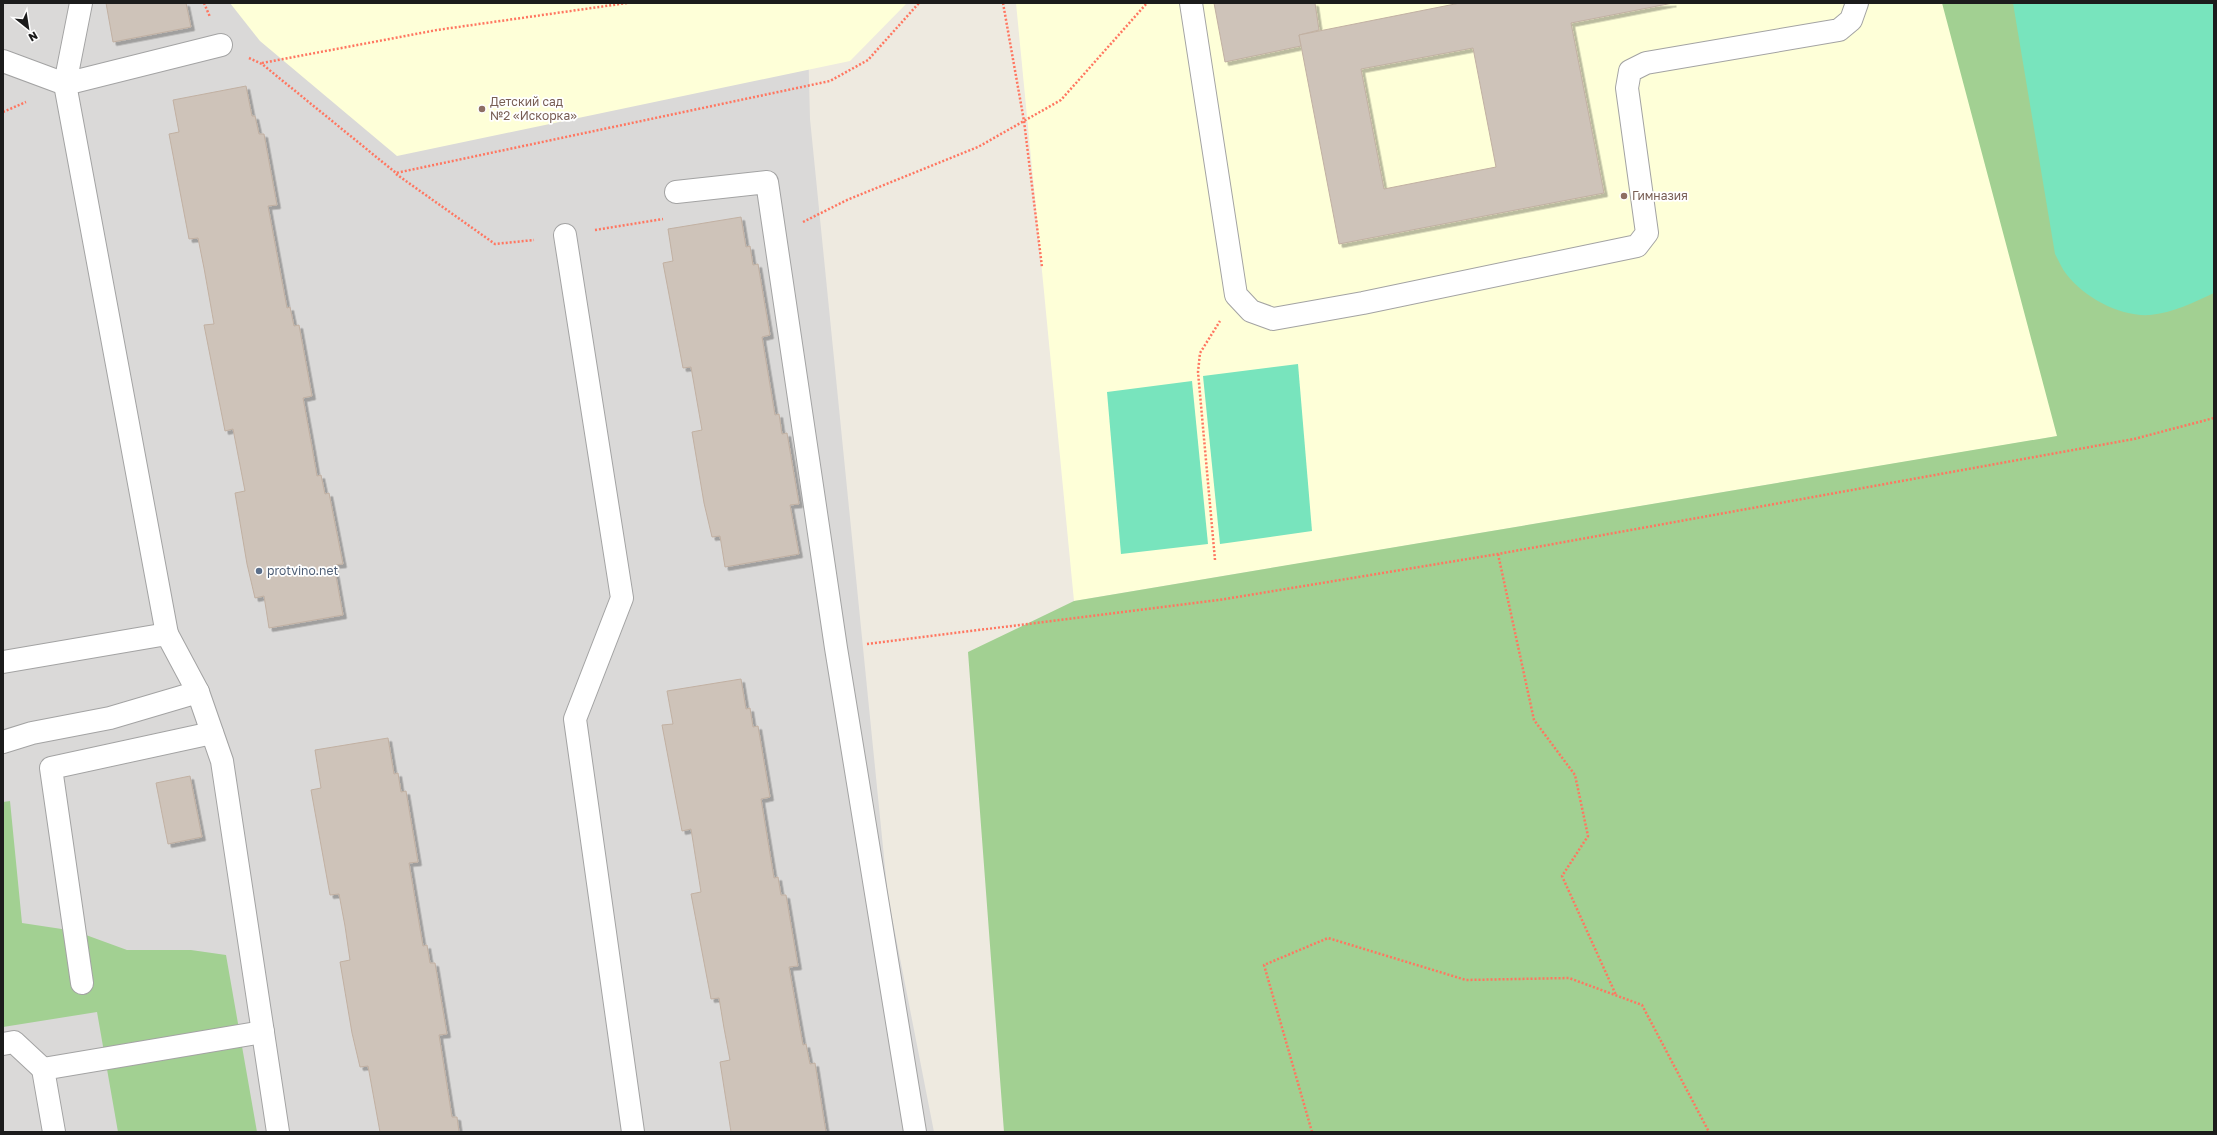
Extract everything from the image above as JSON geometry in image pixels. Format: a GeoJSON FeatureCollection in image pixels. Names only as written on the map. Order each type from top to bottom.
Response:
{"type":"FeatureCollection","features":[{"type":"Feature","properties":{"kind":"lane"},"geometry":{"type":"LineString","coordinates":[[80,3],[65,84],[167,634],[198,692],[222,761],[278,1132]]}},
{"type":"Feature","properties":{"kind":"lane"},"geometry":{"type":"LineString","coordinates":[[1192,3],[1236,295],[1251,311],[1272,319],[1364,303],[1637,246],[1647,233],[1627,88],[1630,71],[1646,63],[1839,30],[1851,20],[1856,3]]}},
{"type":"Feature","properties":{"kind":"lane"},"geometry":{"type":"LineString","coordinates":[[3,61],[65,84],[221,45]]}},
{"type":"Feature","properties":{"kind":"lane"},"geometry":{"type":"LineString","coordinates":[[676,192],[767,182],[836,648],[915,1132]]}},
{"type":"Feature","properties":{"kind":"lane"},"geometry":{"type":"LineString","coordinates":[[565,235],[622,598],[575,719],[633,1132]]}},
{"type":"Feature","properties":{"kind":"lane"},"geometry":{"type":"LineString","coordinates":[[3,662],[167,634]]}},
{"type":"Feature","properties":{"kind":"lane"},"geometry":{"type":"LineString","coordinates":[[3,742],[32,733],[110,718],[198,692]]}},
{"type":"Feature","properties":{"kind":"lane"},"geometry":{"type":"LineString","coordinates":[[82,983],[51,768],[212,733]]}},
{"type":"Feature","properties":{"kind":"lane"},"geometry":{"type":"LineString","coordinates":[[43,1069],[263,1032]]}},
{"type":"Feature","properties":{"kind":"lane"},"geometry":{"type":"LineString","coordinates":[[3,1044],[14,1042],[43,1069],[54,1132]]}},
{"type":"Feature","properties":{"kind":"path"},"geometry":{"type":"LineString","coordinates":[[262,64],[437,30],[627,3]]}},
{"type":"Feature","properties":{"kind":"path"},"geometry":{"type":"LineString","coordinates":[[396,173],[830,81],[868,60],[919,3]]}},
{"type":"Feature","properties":{"kind":"path"},"geometry":{"type":"LineString","coordinates":[[1003,3],[1024,121],[1042,267]]}},
{"type":"Feature","properties":{"kind":"path"},"geometry":{"type":"LineString","coordinates":[[776,240],[796,226],[847,200],[978,147],[1061,100],[1147,3]]}},
{"type":"Feature","properties":{"kind":"path"},"geometry":{"type":"LineString","coordinates":[[221,45],[262,64],[396,173],[495,244],[565,235],[663,219]]}},
{"type":"Feature","properties":{"kind":"path"},"geometry":{"type":"LineString","coordinates":[[1215,560],[1198,372],[1200,353],[1236,295]]}},
{"type":"Feature","properties":{"kind":"path"},"geometry":{"type":"LineString","coordinates":[[836,648],[1219,600],[1498,554],[2134,439],[2214,418]]}},
{"type":"Feature","properties":{"kind":"path"},"geometry":{"type":"LineString","coordinates":[[1498,554],[1534,720],[1575,775],[1588,836],[1562,876],[1616,995]]}},
{"type":"Feature","properties":{"kind":"path"},"geometry":{"type":"LineString","coordinates":[[1312,1132],[1264,965],[1328,938],[1466,980],[1569,978],[1642,1005],[1709,1132]]}},
{"type":"Feature","properties":{"kind":"shaded area"},"geometry":{"type":"Polygon","coordinates":[[[3,3],[807,3],[810,119],[888,897],[934,1132],[3,1132],[3,3]]]}},
{"type":"Feature","properties":{"kind":"shaded area","name":"Детcкий сад №2 «Искорка»"},"geometry":{"type":"Polygon","coordinates":[[[230,3],[907,3],[850,61],[397,156],[260,41],[230,3]]]}},
{"type":"Feature","properties":{"kind":"shaded area","name":"Гимназия"},"geometry":{"type":"Polygon","coordinates":[[[1016,3],[2214,3],[2058,436],[1074,601],[1016,3]]]}},
{"type":"Feature","properties":{"kind":"green space"},"geometry":{"type":"Polygon","coordinates":[[[1942,3],[2214,3],[2214,1132],[1004,1132],[968,652],[1074,601],[2057,436],[1942,3]]]}},
{"type":"Feature","properties":{"kind":"green space"},"geometry":{"type":"Polygon","coordinates":[[[2013,3],[2214,3],[2214,293],[2183,307],[2167,312],[2139,315],[2127,313],[2104,304],[2083,291],[2065,273],[2055,254],[2013,3]]]}},
{"type":"Feature","properties":{"kind":"green space"},"geometry":{"type":"Polygon","coordinates":[[[1298,364],[1312,531],[1220,544],[1203,376],[1298,364]]]}},
{"type":"Feature","properties":{"kind":"green space"},"geometry":{"type":"Polygon","coordinates":[[[1192,381],[1208,544],[1121,554],[1107,392],[1192,381]]]}},
{"type":"Feature","properties":{"kind":"green space"},"geometry":{"type":"Polygon","coordinates":[[[10,801],[22,923],[75,931],[127,950],[191,950],[226,955],[257,1132],[118,1132],[97,1012],[3,1027],[3,802],[10,801]]]}},
{"type":"Feature","properties":{"kind":"building"},"geometry":{"type":"Polygon","coordinates":[[[106,3],[186,3],[191,27],[113,42],[106,3]]]}},
{"type":"Feature","properties":{"kind":"building"},"geometry":{"type":"Polygon","coordinates":[[[1214,3],[1315,3],[1319,30],[1299,35],[1301,46],[1225,62],[1214,3]]]}},
{"type":"Feature","properties":{"kind":"building"},"geometry":{"type":"Polygon","coordinates":[[[1460,3],[1673,3],[1571,23],[1604,193],[1339,244],[1299,35],[1460,3]],[[1473,48],[1361,69],[1384,189],[1496,167],[1473,48]]]}},
{"type":"Feature","properties":{"kind":"building"},"geometry":{"type":"Polygon","coordinates":[[[246,86],[252,116],[255,116],[259,134],[264,134],[277,205],[268,206],[287,308],[290,307],[294,326],[299,325],[312,396],[303,398],[317,476],[321,475],[325,494],[329,493],[343,564],[334,565],[343,615],[269,628],[264,596],[255,598],[247,564],[235,493],[245,491],[233,429],[225,431],[204,325],[214,324],[204,268],[198,238],[189,239],[169,134],[179,132],[173,100],[246,86]]]}},
{"type":"Feature","properties":{"kind":"building"},"geometry":{"type":"Polygon","coordinates":[[[741,217],[746,247],[750,246],[753,265],[758,264],[770,335],[762,337],[775,415],[779,414],[782,434],[787,433],[799,504],[790,505],[799,554],[725,567],[720,536],[712,537],[704,503],[692,432],[702,430],[691,367],[683,368],[663,263],[673,261],[668,229],[741,217]]]}},
{"type":"Feature","properties":{"kind":"building"},"geometry":{"type":"Polygon","coordinates":[[[741,679],[746,709],[750,708],[753,727],[758,726],[770,797],[761,799],[774,878],[778,877],[781,895],[786,895],[798,966],[789,967],[803,1045],[806,1044],[810,1064],[815,1063],[826,1132],[731,1132],[720,1062],[730,1060],[719,998],[711,999],[691,894],[701,892],[691,829],[682,831],[662,725],[673,724],[667,691],[741,679]]]}},
{"type":"Feature","properties":{"kind":"building"},"geometry":{"type":"Polygon","coordinates":[[[388,738],[394,774],[398,773],[401,792],[406,791],[418,862],[409,863],[423,946],[427,945],[430,963],[435,963],[447,1034],[439,1035],[452,1117],[457,1117],[459,1132],[380,1132],[368,1066],[360,1067],[352,1033],[340,962],[350,960],[345,926],[339,894],[330,895],[311,790],[321,788],[315,750],[388,738]]]}},
{"type":"Feature","properties":{"kind":"building"},"geometry":{"type":"Polygon","coordinates":[[[190,776],[202,837],[168,844],[156,783],[190,776]]]}},
{"type":"Feature","properties":{"kind":"place","name":"Детcкий сад №2 «Искорка»"},"geometry":{"type":"Point","coordinates":[482,109]}},
{"type":"Feature","properties":{"kind":"place","name":"Гимназия"},"geometry":{"type":"Point","coordinates":[1624,196]}},
{"type":"Feature","properties":{"kind":"place","name":"protvino.net"},"geometry":{"type":"Point","coordinates":[259,571]}}]}
